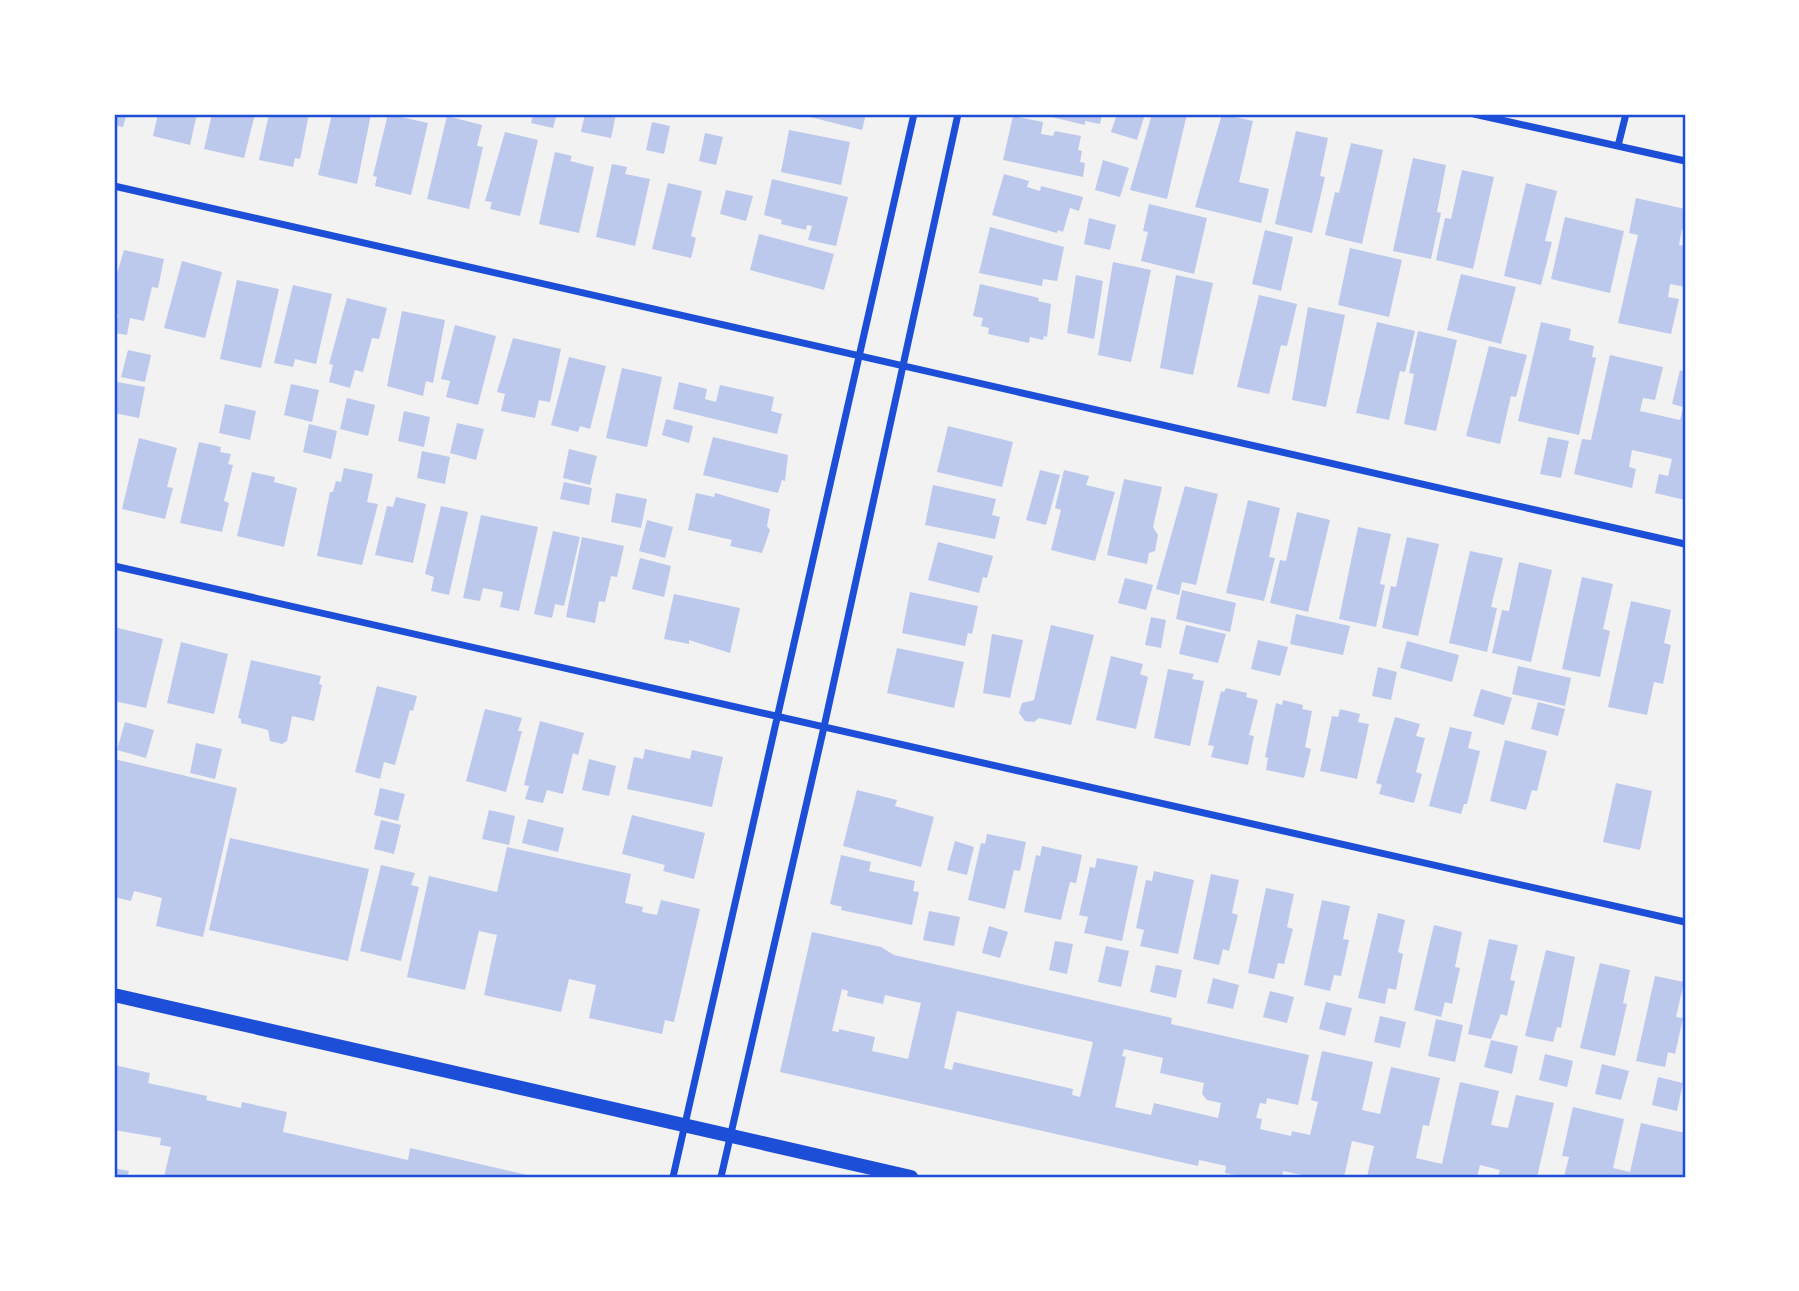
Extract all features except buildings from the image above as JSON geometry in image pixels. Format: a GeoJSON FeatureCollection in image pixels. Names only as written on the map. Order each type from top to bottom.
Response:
{"type":"FeatureCollection","features":[{"type":"Feature","properties":{"kind":"main road"},"geometry":{"type":"LineString","coordinates":[[114,995],[911,1177]]}},
{"type":"Feature","properties":{"kind":"street"},"geometry":{"type":"LineString","coordinates":[[673,1177],[914,114]]}},
{"type":"Feature","properties":{"kind":"street"},"geometry":{"type":"LineString","coordinates":[[721,1177],[824,727],[958,114]]}},
{"type":"Feature","properties":{"kind":"street"},"geometry":{"type":"LineString","coordinates":[[1474,114],[1685,161]]}},
{"type":"Feature","properties":{"kind":"street"},"geometry":{"type":"LineString","coordinates":[[1618,146],[1626,114]]}},
{"type":"Feature","properties":{"kind":"street"},"geometry":{"type":"LineString","coordinates":[[114,186],[1685,544]]}},
{"type":"Feature","properties":{"kind":"street"},"geometry":{"type":"LineString","coordinates":[[114,566],[1685,922]]}}]}
